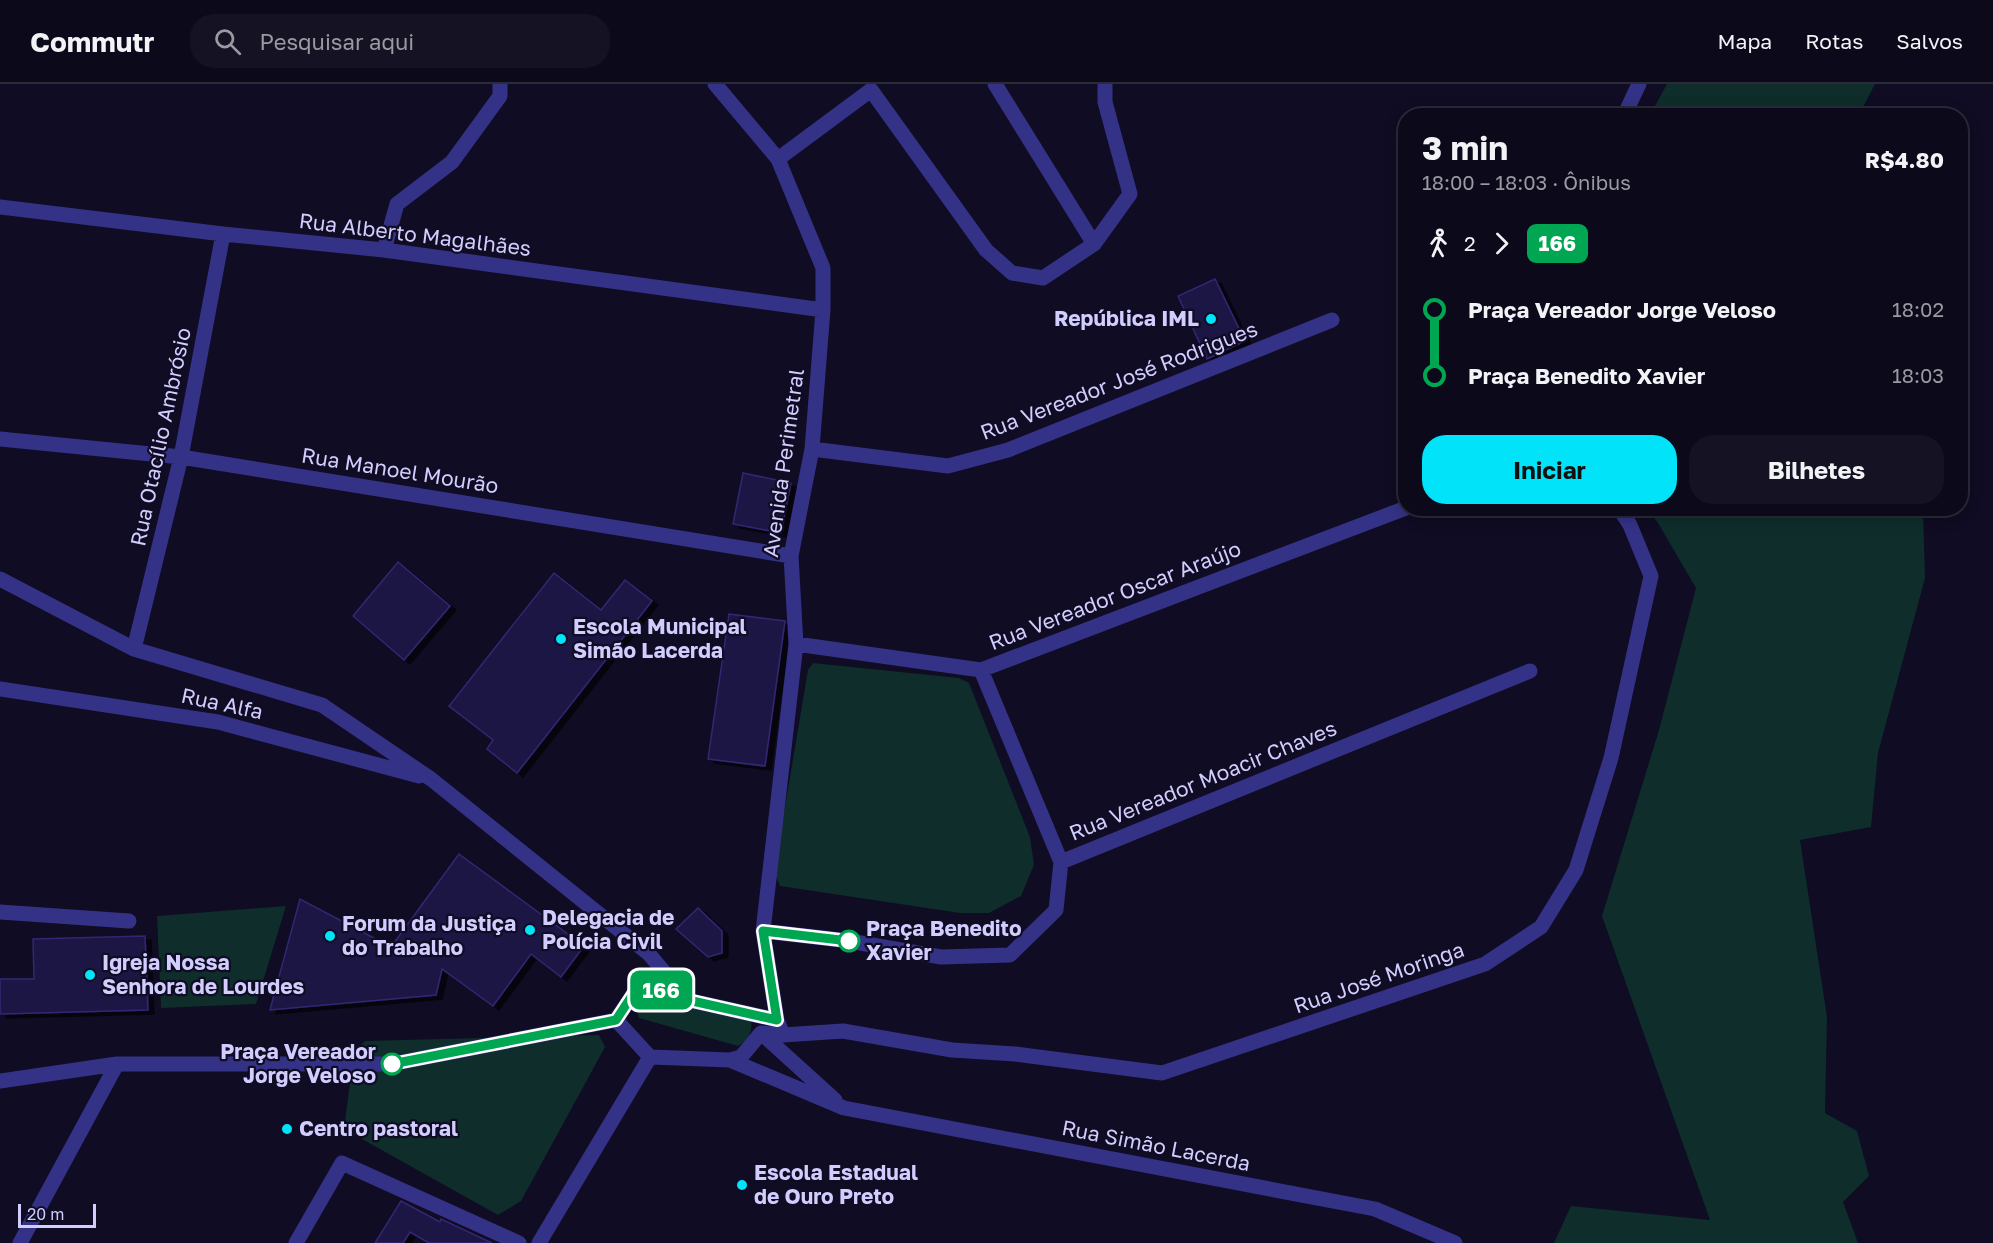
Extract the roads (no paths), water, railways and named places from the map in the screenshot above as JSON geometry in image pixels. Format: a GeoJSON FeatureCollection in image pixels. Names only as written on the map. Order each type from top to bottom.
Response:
{"type":"FeatureCollection","features":[{"type":"Feature","properties":{"kind":"street"},"geometry":{"type":"LineString","coordinates":[[384,250],[397,204],[452,162],[500,96],[500,84]]}},
{"type":"Feature","properties":{"kind":"street","name":"Avenida Perimetral"},"geometry":{"type":"LineString","coordinates":[[715,84],[778,159],[823,268],[823,310],[812,449],[791,556],[795,644],[763,931],[777,1020],[783,1035]]}},
{"type":"Feature","properties":{"kind":"street"},"geometry":{"type":"LineString","coordinates":[[995,84],[1094,244]]}},
{"type":"Feature","properties":{"kind":"street"},"geometry":{"type":"LineString","coordinates":[[778,159],[876,87],[986,250],[1012,273],[1043,278],[1094,244],[1130,194],[1105,102],[1106,84]]}},
{"type":"Feature","properties":{"kind":"street"},"geometry":{"type":"LineString","coordinates":[[1628,108],[1639,84]]}},
{"type":"Feature","properties":{"kind":"street","name":"Rua Alberto Magalhães"},"geometry":{"type":"LineString","coordinates":[[0,207],[223,234],[384,250],[823,310]]}},
{"type":"Feature","properties":{"kind":"street","name":"Rua Otacílio Ambrósio"},"geometry":{"type":"LineString","coordinates":[[134,649],[181,457],[223,234]]}},
{"type":"Feature","properties":{"kind":"street","name":"Rua Vereador José Rodrigues"},"geometry":{"type":"LineString","coordinates":[[812,449],[948,466],[1008,450],[1332,321]]}},
{"type":"Feature","properties":{"kind":"street","name":"Rua Manoel Mourão"},"geometry":{"type":"LineString","coordinates":[[0,439],[181,457],[791,556]]}},
{"type":"Feature","properties":{"kind":"street","name":"Rua Vereador Oscar Araújo"},"geometry":{"type":"LineString","coordinates":[[795,644],[981,670],[1398,511]]}},
{"type":"Feature","properties":{"kind":"street","name":"Rua José Moringa"},"geometry":{"type":"LineString","coordinates":[[761,1033],[783,1035],[843,1031],[952,1050],[1015,1054],[1162,1073],[1485,964],[1541,927],[1576,870],[1611,758],[1651,576],[1624,516]]}},
{"type":"Feature","properties":{"kind":"street"},"geometry":{"type":"LineString","coordinates":[[0,579],[134,649],[322,705],[431,779],[650,954],[688,1000]]}},
{"type":"Feature","properties":{"kind":"street"},"geometry":{"type":"LineString","coordinates":[[981,670],[1061,862]]}},
{"type":"Feature","properties":{"kind":"street","name":"Rua Vereador Moacir Chaves"},"geometry":{"type":"LineString","coordinates":[[763,931],[849,941],[941,957],[1010,955],[1056,910],[1061,862],[1530,671]]}},
{"type":"Feature","properties":{"kind":"street","name":"Rua Alfa"},"geometry":{"type":"LineString","coordinates":[[0,689],[218,722],[431,779]]}},
{"type":"Feature","properties":{"kind":"street"},"geometry":{"type":"LineString","coordinates":[[0,912],[129,921]]}},
{"type":"Feature","properties":{"kind":"street"},"geometry":{"type":"LineString","coordinates":[[0,1081],[117,1064],[392,1064],[616,1020],[641,982],[650,954]]}},
{"type":"Feature","properties":{"kind":"street"},"geometry":{"type":"LineString","coordinates":[[641,982],[688,1000],[777,1020]]}},
{"type":"Feature","properties":{"kind":"street"},"geometry":{"type":"LineString","coordinates":[[616,1020],[650,1057],[730,1060],[741,1057],[761,1033],[844,1108]]}},
{"type":"Feature","properties":{"kind":"street"},"geometry":{"type":"LineString","coordinates":[[539,1243],[650,1057]]}},
{"type":"Feature","properties":{"kind":"street","name":"Rua Simão Lacerda"},"geometry":{"type":"LineString","coordinates":[[730,1060],[844,1108],[1376,1209],[1455,1243]]}},
{"type":"Feature","properties":{"kind":"street"},"geometry":{"type":"LineString","coordinates":[[20,1243],[117,1064]]}},
{"type":"Feature","properties":{"kind":"street"},"geometry":{"type":"LineString","coordinates":[[296,1243],[342,1163],[519,1243]]}},
{"type":"Feature","properties":{"kind":"place","name":"República IML"},"geometry":{"type":"Point","coordinates":[1211,319]}},
{"type":"Feature","properties":{"kind":"place","name":"Escola Municipal Simão Lacerda"},"geometry":{"type":"Point","coordinates":[561,639]}},
{"type":"Feature","properties":{"kind":"place","name":"Delegacia de Polícia Civil"},"geometry":{"type":"Point","coordinates":[530,930]}},
{"type":"Feature","properties":{"kind":"place","name":"Forum da Justiça do Trabalho"},"geometry":{"type":"Point","coordinates":[330,936]}},
{"type":"Feature","properties":{"kind":"place","name":"Praça Benedito Xavier"},"geometry":{"type":"Point","coordinates":[849,941]}},
{"type":"Feature","properties":{"kind":"place","name":"Igreja Nossa Senhora de Lourdes"},"geometry":{"type":"Point","coordinates":[90,975]}},
{"type":"Feature","properties":{"kind":"place","name":"Praça Vereador Jorge Veloso"},"geometry":{"type":"Point","coordinates":[392,1064]}},
{"type":"Feature","properties":{"kind":"place","name":"Centro pastoral"},"geometry":{"type":"Point","coordinates":[287,1129]}},
{"type":"Feature","properties":{"kind":"place","name":"Escola Estadual de Ouro Preto"},"geometry":{"type":"Point","coordinates":[742,1185]}}]}
